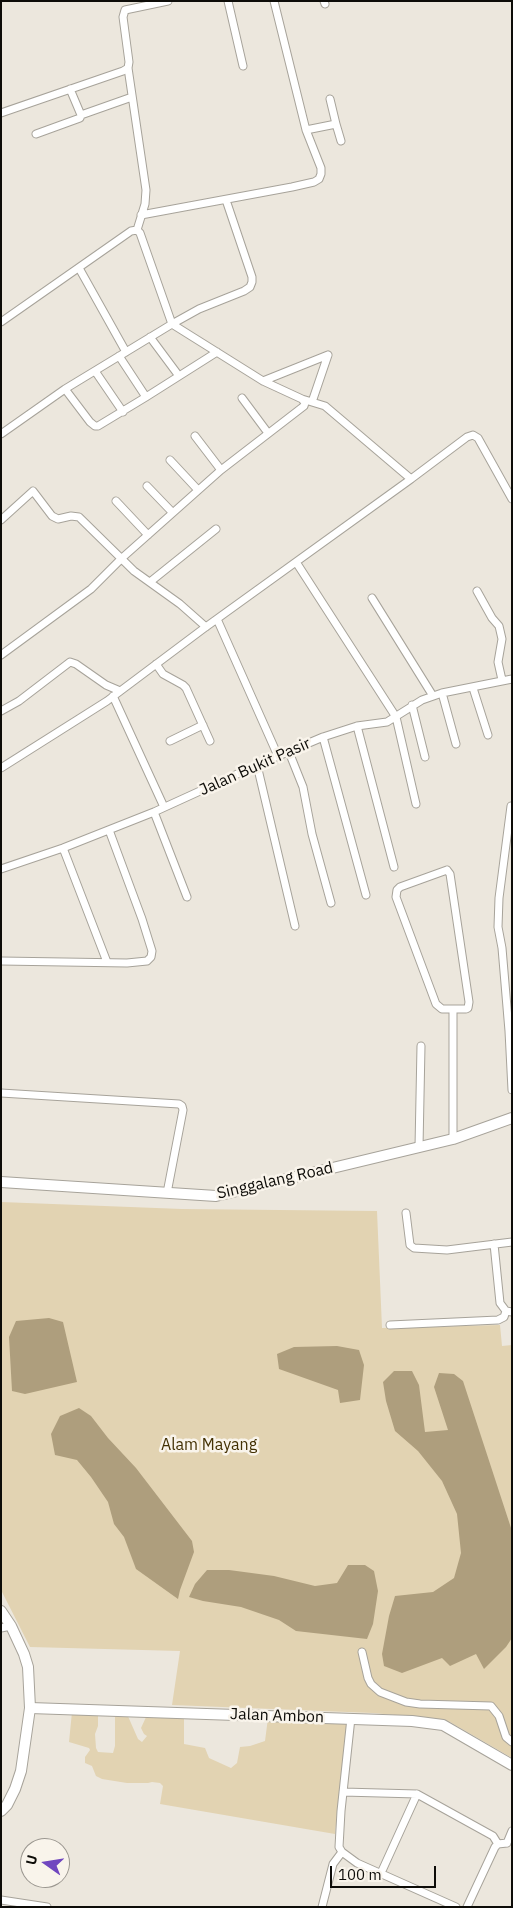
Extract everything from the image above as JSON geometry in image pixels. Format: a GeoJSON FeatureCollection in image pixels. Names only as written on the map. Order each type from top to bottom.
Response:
{"type":"FeatureCollection","features":[{"type":"Feature","properties":{"kind":"main road","name":"Singgalang Road"},"geometry":{"type":"LineString","coordinates":[[1,1182],[223,1195],[453,1139],[512,1118]]}},
{"type":"Feature","properties":{"kind":"main road"},"geometry":{"type":"LineString","coordinates":[[1,1611],[6,1627],[24,1654],[28,1668],[30,1708],[21,1771],[15,1789],[7,1805],[1,1811]]}},
{"type":"Feature","properties":{"kind":"main road","name":"Jalan Ambon"},"geometry":{"type":"LineString","coordinates":[[30,1708],[412,1721],[443,1725],[512,1765]]}},
{"type":"Feature","properties":{"kind":"street"},"geometry":{"type":"LineString","coordinates":[[1,322],[136,230],[146,190],[128,68],[124,13],[125,10],[147,3],[168,1]]}},
{"type":"Feature","properties":{"kind":"street"},"geometry":{"type":"LineString","coordinates":[[228,1],[243,66]]}},
{"type":"Feature","properties":{"kind":"street"},"geometry":{"type":"LineString","coordinates":[[141,215],[226,200],[314,182],[319,179],[321,168],[306,130],[274,1]]}},
{"type":"Feature","properties":{"kind":"street"},"geometry":{"type":"LineString","coordinates":[[1,113],[128,68]]}},
{"type":"Feature","properties":{"kind":"street"},"geometry":{"type":"LineString","coordinates":[[70,89],[81,115]]}},
{"type":"Feature","properties":{"kind":"street"},"geometry":{"type":"LineString","coordinates":[[36,134],[76,120],[81,115],[132,97]]}},
{"type":"Feature","properties":{"kind":"street"},"geometry":{"type":"LineString","coordinates":[[330,99],[341,141]]}},
{"type":"Feature","properties":{"kind":"street"},"geometry":{"type":"LineString","coordinates":[[306,130],[336,124]]}},
{"type":"Feature","properties":{"kind":"street"},"geometry":{"type":"LineString","coordinates":[[1,434],[65,389],[172,324],[199,309],[250,287],[252,277],[226,200]]}},
{"type":"Feature","properties":{"kind":"street"},"geometry":{"type":"LineString","coordinates":[[136,230],[140,233],[172,324],[263,381],[302,399],[325,406],[411,479]]}},
{"type":"Feature","properties":{"kind":"street"},"geometry":{"type":"LineString","coordinates":[[80,268],[126,352]]}},
{"type":"Feature","properties":{"kind":"street"},"geometry":{"type":"LineString","coordinates":[[150,337],[179,376]]}},
{"type":"Feature","properties":{"kind":"street"},"geometry":{"type":"LineString","coordinates":[[65,389],[95,426],[123,412],[217,352]]}},
{"type":"Feature","properties":{"kind":"street"},"geometry":{"type":"LineString","coordinates":[[119,356],[146,397]]}},
{"type":"Feature","properties":{"kind":"street"},"geometry":{"type":"LineString","coordinates":[[263,381],[328,356],[312,402]]}},
{"type":"Feature","properties":{"kind":"street"},"geometry":{"type":"LineString","coordinates":[[95,371],[123,412]]}},
{"type":"Feature","properties":{"kind":"street"},"geometry":{"type":"LineString","coordinates":[[242,398],[268,433]]}},
{"type":"Feature","properties":{"kind":"street"},"geometry":{"type":"LineString","coordinates":[[1,655],[91,589],[122,558],[220,470],[303,408],[304,403],[302,399]]}},
{"type":"Feature","properties":{"kind":"street"},"geometry":{"type":"LineString","coordinates":[[1,768],[113,696],[466,437],[473,435],[478,438],[512,499]]}},
{"type":"Feature","properties":{"kind":"street"},"geometry":{"type":"LineString","coordinates":[[195,436],[220,470]]}},
{"type":"Feature","properties":{"kind":"street"},"geometry":{"type":"LineString","coordinates":[[170,460],[198,490]]}},
{"type":"Feature","properties":{"kind":"street"},"geometry":{"type":"LineString","coordinates":[[147,486],[172,512]]}},
{"type":"Feature","properties":{"kind":"street"},"geometry":{"type":"LineString","coordinates":[[1,520],[33,491],[52,516],[58,519],[71,516],[79,517],[134,571],[180,604],[206,627]]}},
{"type":"Feature","properties":{"kind":"street"},"geometry":{"type":"LineString","coordinates":[[116,501],[148,535]]}},
{"type":"Feature","properties":{"kind":"street"},"geometry":{"type":"LineString","coordinates":[[150,582],[216,529]]}},
{"type":"Feature","properties":{"kind":"street"},"geometry":{"type":"LineString","coordinates":[[296,562],[396,717],[416,804]]}},
{"type":"Feature","properties":{"kind":"street"},"geometry":{"type":"LineString","coordinates":[[477,591],[492,618],[499,626],[502,639],[498,662],[502,680]]}},
{"type":"Feature","properties":{"kind":"street"},"geometry":{"type":"LineString","coordinates":[[372,598],[433,696]]}},
{"type":"Feature","properties":{"kind":"street"},"geometry":{"type":"LineString","coordinates":[[217,619],[278,756]]}},
{"type":"Feature","properties":{"kind":"street"},"geometry":{"type":"LineString","coordinates":[[1,711],[19,701],[70,662],[76,664],[106,686],[120,691]]}},
{"type":"Feature","properties":{"kind":"street"},"geometry":{"type":"LineString","coordinates":[[156,664],[163,674],[186,688],[210,741]]}},
{"type":"Feature","properties":{"kind":"street","name":"Jalan Bukit Pasir"},"geometry":{"type":"LineString","coordinates":[[1,869],[63,848],[154,812],[324,737],[358,726],[386,722],[412,705],[433,696],[512,679]]}},
{"type":"Feature","properties":{"kind":"street"},"geometry":{"type":"LineString","coordinates":[[473,688],[488,735]]}},
{"type":"Feature","properties":{"kind":"street"},"geometry":{"type":"LineString","coordinates":[[442,693],[456,744]]}},
{"type":"Feature","properties":{"kind":"street"},"geometry":{"type":"LineString","coordinates":[[113,696],[164,807]]}},
{"type":"Feature","properties":{"kind":"street"},"geometry":{"type":"LineString","coordinates":[[412,705],[425,757]]}},
{"type":"Feature","properties":{"kind":"street"},"geometry":{"type":"LineString","coordinates":[[170,741],[203,725]]}},
{"type":"Feature","properties":{"kind":"street"},"geometry":{"type":"LineString","coordinates":[[358,726],[394,867]]}},
{"type":"Feature","properties":{"kind":"street"},"geometry":{"type":"LineString","coordinates":[[324,737],[366,895]]}},
{"type":"Feature","properties":{"kind":"street"},"geometry":{"type":"LineString","coordinates":[[290,752],[303,788],[312,834],[330,903]]}},
{"type":"Feature","properties":{"kind":"street"},"geometry":{"type":"LineString","coordinates":[[257,765],[295,926]]}},
{"type":"Feature","properties":{"kind":"street"},"geometry":{"type":"LineString","coordinates":[[512,801],[499,898],[498,927],[502,948],[512,1090]]}},
{"type":"Feature","properties":{"kind":"street"},"geometry":{"type":"LineString","coordinates":[[154,812],[187,897]]}},
{"type":"Feature","properties":{"kind":"street"},"geometry":{"type":"LineString","coordinates":[[1,961],[147,961],[152,954],[138,910],[108,830]]}},
{"type":"Feature","properties":{"kind":"street"},"geometry":{"type":"LineString","coordinates":[[63,848],[107,962]]}},
{"type":"Feature","properties":{"kind":"street"},"geometry":{"type":"LineString","coordinates":[[447,870],[450,874],[469,1002],[466,1009],[453,1010],[442,1010],[436,1004],[396,897],[397,890],[400,888],[447,870]]}},
{"type":"Feature","properties":{"kind":"street"},"geometry":{"type":"LineString","coordinates":[[453,1010],[453,1139]]}},
{"type":"Feature","properties":{"kind":"street"},"geometry":{"type":"LineString","coordinates":[[419,1147],[421,1046]]}},
{"type":"Feature","properties":{"kind":"street"},"geometry":{"type":"LineString","coordinates":[[1,1093],[179,1104],[183,1110],[166,1193]]}},
{"type":"Feature","properties":{"kind":"street"},"geometry":{"type":"LineString","coordinates":[[406,1213],[412,1248],[447,1250],[512,1242]]}},
{"type":"Feature","properties":{"kind":"street"},"geometry":{"type":"LineString","coordinates":[[390,1325],[498,1320],[504,1317],[509,1312],[500,1303],[494,1244]]}},
{"type":"Feature","properties":{"kind":"street"},"geometry":{"type":"LineString","coordinates":[[362,1652],[368,1678],[371,1684],[380,1692],[406,1702],[420,1704],[492,1706],[499,1716],[506,1737],[512,1742]]}},
{"type":"Feature","properties":{"kind":"street"},"geometry":{"type":"LineString","coordinates":[[351,1718],[339,1847],[342,1852],[357,1863],[456,1907]]}},
{"type":"Feature","properties":{"kind":"street"},"geometry":{"type":"LineString","coordinates":[[343,1792],[417,1794],[493,1836],[498,1844]]}},
{"type":"Feature","properties":{"kind":"street"},"geometry":{"type":"LineString","coordinates":[[382,1874],[417,1794]]}},
{"type":"Feature","properties":{"kind":"street"},"geometry":{"type":"LineString","coordinates":[[498,1844],[510,1844],[512,1831]]}},
{"type":"Feature","properties":{"kind":"street"},"geometry":{"type":"LineString","coordinates":[[467,1907],[498,1844]]}},
{"type":"Feature","properties":{"kind":"street"},"geometry":{"type":"LineString","coordinates":[[322,1907],[333,1864],[342,1852]]}},
{"type":"Feature","properties":{"kind":"street"},"geometry":{"type":"LineString","coordinates":[[1,1900],[47,1907]]}},
{"type":"Feature","properties":{"kind":"green space","name":"Alam Mayang"},"geometry":{"type":"Polygon","coordinates":[[[1,1202],[182,1209],[377,1211],[382,1328],[500,1325],[502,1346],[512,1345],[512,1758],[450,1722],[427,1718],[373,1713],[172,1705],[180,1651],[30,1647],[1,1590],[1,1202]]]}},
{"type":"Feature","properties":{"kind":"green space"},"geometry":{"type":"Polygon","coordinates":[[[72,1712],[98,1714],[98,1726],[95,1734],[96,1748],[98,1752],[113,1753],[115,1746],[115,1713],[127,1714],[138,1739],[142,1742],[147,1736],[141,1728],[147,1715],[184,1716],[184,1744],[205,1748],[209,1758],[231,1768],[237,1763],[240,1747],[265,1741],[268,1718],[348,1721],[345,1763],[335,1834],[160,1804],[163,1786],[160,1783],[127,1783],[102,1779],[96,1776],[92,1766],[85,1763],[85,1757],[90,1750],[89,1748],[69,1742],[72,1712]]]}},
{"type":"Feature","properties":{"kind":"shaded area"},"geometry":{"type":"Polygon","coordinates":[[[49,1318],[63,1322],[77,1382],[25,1394],[12,1391],[9,1337],[16,1321],[49,1318]]]}},
{"type":"Feature","properties":{"kind":"shaded area"},"geometry":{"type":"Polygon","coordinates":[[[337,1346],[359,1350],[364,1365],[360,1400],[340,1403],[338,1390],[279,1369],[277,1354],[294,1347],[337,1346]]]}},
{"type":"Feature","properties":{"kind":"shaded area"},"geometry":{"type":"Polygon","coordinates":[[[394,1371],[412,1371],[419,1385],[425,1432],[448,1430],[434,1387],[439,1373],[454,1374],[463,1381],[512,1531],[512,1638],[506,1647],[484,1669],[476,1654],[450,1666],[442,1658],[402,1673],[384,1666],[382,1654],[395,1596],[433,1592],[454,1578],[461,1553],[457,1514],[442,1481],[418,1451],[395,1431],[386,1401],[383,1382],[394,1371]]]}},
{"type":"Feature","properties":{"kind":"shaded area"},"geometry":{"type":"Polygon","coordinates":[[[79,1408],[91,1416],[108,1438],[136,1468],[192,1541],[194,1552],[178,1599],[136,1569],[124,1537],[114,1524],[108,1502],[77,1460],[55,1455],[51,1434],[60,1416],[79,1408]]]}},
{"type":"Feature","properties":{"kind":"shaded area"},"geometry":{"type":"Polygon","coordinates":[[[348,1565],[365,1565],[374,1571],[378,1591],[373,1624],[367,1639],[296,1631],[279,1620],[241,1607],[189,1597],[195,1584],[207,1570],[229,1570],[274,1576],[315,1586],[337,1583],[348,1565]]]}}]}
